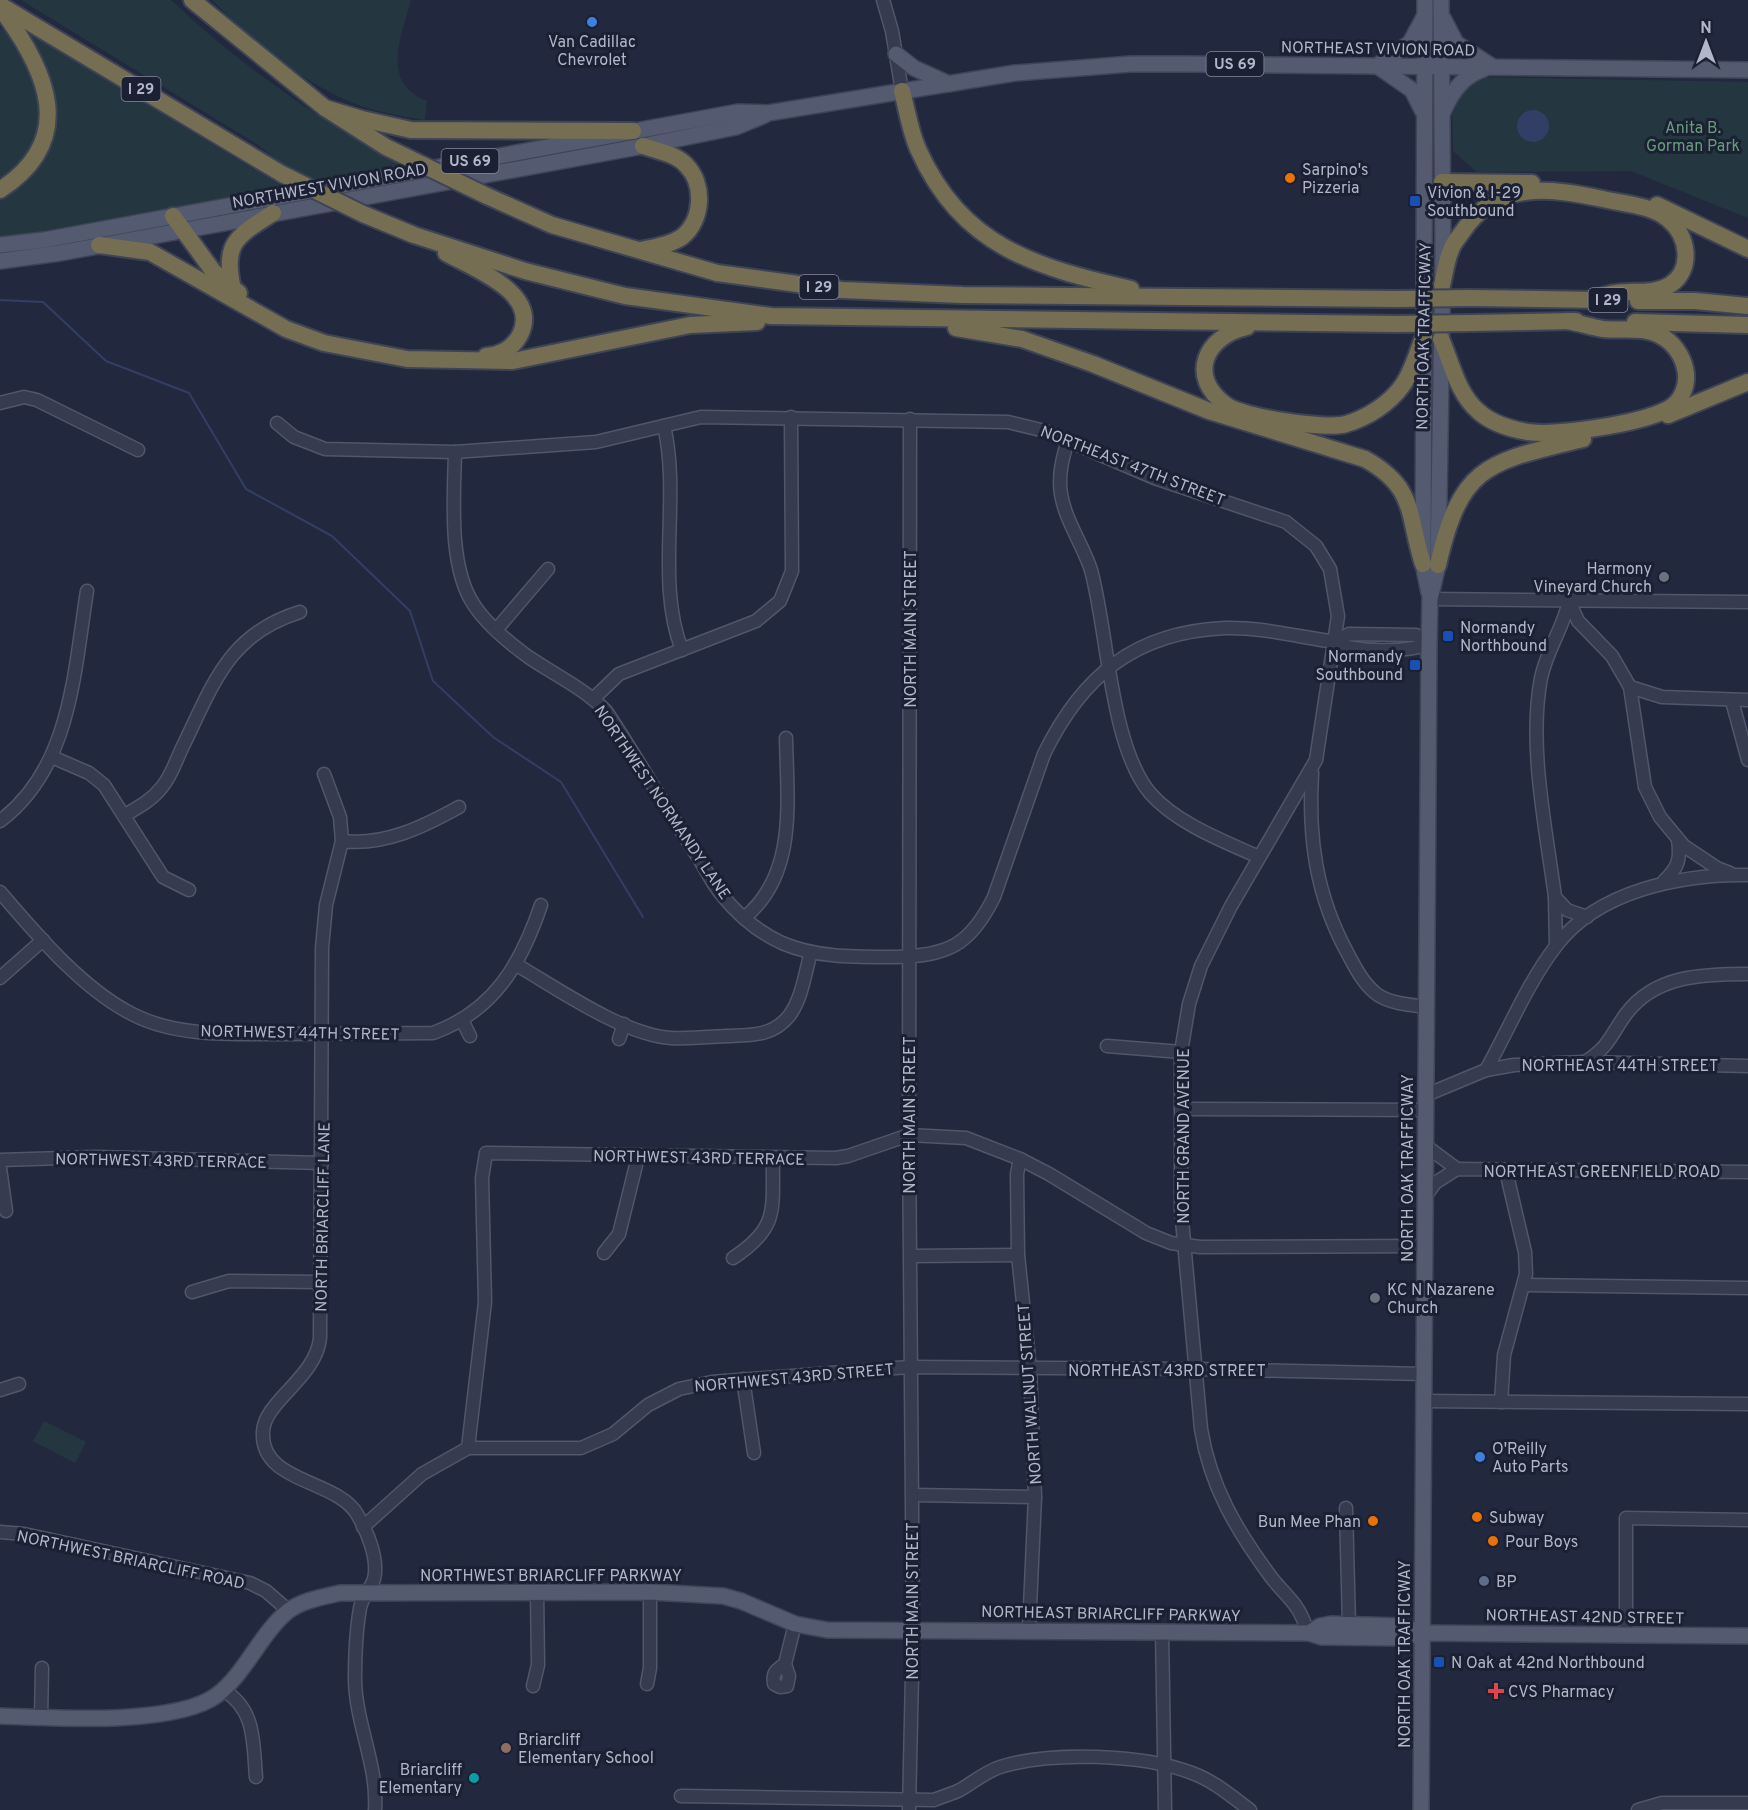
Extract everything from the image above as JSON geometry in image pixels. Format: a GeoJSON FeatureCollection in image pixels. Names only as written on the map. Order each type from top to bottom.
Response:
{"type":"FeatureCollection","features":[{"type":"Feature","properties":{"kind":"highway","name":"I 29"},"geometry":{"type":"LineString","coordinates":[[192,0],[325,108],[386,147],[552,225],[717,273],[842,290],[962,295],[1695,301],[1748,306]]}},
{"type":"Feature","properties":{"kind":"highway","name":"I 29"},"geometry":{"type":"LineString","coordinates":[[0,6],[282,174],[363,214],[414,235],[525,271],[625,296],[771,316],[923,320],[1273,321],[1397,324],[1567,321],[1748,325]]}},
{"type":"Feature","properties":{"kind":"highway"},"geometry":{"type":"LineString","coordinates":[[0,6],[18,32],[43,77],[48,109],[45,135],[36,158],[19,178],[0,190]]}},
{"type":"Feature","properties":{"kind":"highway"},"geometry":{"type":"LineString","coordinates":[[902,91],[917,146],[933,181],[961,213],[986,235],[1007,249],[1046,268],[1164,296]]}},
{"type":"Feature","properties":{"kind":"highway"},"geometry":{"type":"LineString","coordinates":[[325,108],[362,119],[411,129],[633,131]]}},
{"type":"Feature","properties":{"kind":"highway"},"geometry":{"type":"LineString","coordinates":[[636,251],[666,244],[681,237],[692,226],[699,200],[698,187],[687,165],[675,156],[644,146]]}},
{"type":"Feature","properties":{"kind":"highway"},"geometry":{"type":"LineString","coordinates":[[1442,182],[1554,183],[1607,191],[1679,213],[1748,249]]}},
{"type":"Feature","properties":{"kind":"highway"},"geometry":{"type":"LineString","coordinates":[[1442,285],[1451,248],[1472,218],[1491,202],[1517,193],[1538,190],[1568,192],[1652,209],[1668,218],[1680,232],[1687,249],[1683,268],[1671,284],[1655,291],[1617,292],[1590,300]]}},
{"type":"Feature","properties":{"kind":"highway"},"geometry":{"type":"LineString","coordinates":[[233,289],[228,267],[238,235],[273,213]]}},
{"type":"Feature","properties":{"kind":"highway"},"geometry":{"type":"LineString","coordinates":[[173,216],[185,229],[213,271],[253,303],[293,324],[335,338],[382,349],[438,355],[489,356],[515,345],[525,318],[521,303],[510,289],[414,235]]}},
{"type":"Feature","properties":{"kind":"highway"},"geometry":{"type":"LineString","coordinates":[[99,245],[150,252],[295,332],[324,343],[407,359],[513,361],[690,325],[827,317]]}},
{"type":"Feature","properties":{"kind":"highway"},"geometry":{"type":"LineString","coordinates":[[923,320],[948,327],[1022,339],[1093,364],[1209,411],[1365,459],[1384,470],[1403,491],[1412,512],[1415,539],[1430,565]]}},
{"type":"Feature","properties":{"kind":"highway"},"geometry":{"type":"LineString","coordinates":[[1273,321],[1223,334],[1212,344],[1204,370],[1216,396],[1227,406],[1247,414],[1295,423],[1343,425],[1361,419],[1388,402],[1404,385],[1424,336]]}},
{"type":"Feature","properties":{"kind":"highway"},"geometry":{"type":"LineString","coordinates":[[1441,339],[1457,381],[1468,400],[1491,420],[1517,430],[1573,432],[1624,421],[1666,410],[1682,394],[1686,376],[1683,359],[1662,336],[1643,331],[1603,329],[1567,321]]}},
{"type":"Feature","properties":{"kind":"highway"},"geometry":{"type":"LineString","coordinates":[[1430,565],[1452,512],[1470,486],[1489,468],[1513,456],[1667,416],[1693,403],[1748,382]]}},
{"type":"Feature","properties":{"kind":"main road"},"geometry":{"type":"LineString","coordinates":[[1425,7],[1410,43],[1377,66],[1413,90],[1425,116]]}},
{"type":"Feature","properties":{"kind":"main road","name":"NORTH OAK TRAFFICWAY"},"geometry":{"type":"LineString","coordinates":[[1421,1810],[1430,599],[1424,336],[1425,7]]}},
{"type":"Feature","properties":{"kind":"main road"},"geometry":{"type":"LineString","coordinates":[[1441,7],[1456,43],[1493,67]]}},
{"type":"Feature","properties":{"kind":"main road","name":"NORTH OAK TRAFFICWAY"},"geometry":{"type":"LineString","coordinates":[[1430,565],[1443,250],[1441,7]]}},
{"type":"Feature","properties":{"kind":"main road"},"geometry":{"type":"LineString","coordinates":[[896,54],[914,68],[949,84]]}},
{"type":"Feature","properties":{"kind":"main road","name":"NORTHEAST VIVION ROAD"},"geometry":{"type":"LineString","coordinates":[[902,91],[1016,73],[1131,64],[1748,70]]}},
{"type":"Feature","properties":{"kind":"main road"},"geometry":{"type":"LineString","coordinates":[[1425,67],[1435,99],[1434,228],[1443,250]]}},
{"type":"Feature","properties":{"kind":"main road"},"geometry":{"type":"LineString","coordinates":[[1442,116],[1450,96],[1471,73],[1493,67]]}},
{"type":"Feature","properties":{"kind":"main road","name":"NORTHWEST VIVION ROAD"},"geometry":{"type":"LineString","coordinates":[[0,245],[44,240],[738,112],[768,113],[902,91]]}},
{"type":"Feature","properties":{"kind":"main road","name":"NORTHWEST VIVION ROAD"},"geometry":{"type":"LineString","coordinates":[[0,261],[644,146],[736,128],[768,113]]}},
{"type":"Feature","properties":{"kind":"main road","name":"NORTHWEST BRIARCLIFF PARKWAY"},"geometry":{"type":"LineString","coordinates":[[0,1716],[41,1718],[155,1716],[192,1708],[223,1689],[289,1611],[309,1600],[340,1593],[537,1591],[650,1592],[723,1596],[741,1601],[795,1624],[827,1630],[913,1630]]}},
{"type":"Feature","properties":{"kind":"main road","name":"NORTHEAST BRIARCLIFF PARKWAY"},"geometry":{"type":"LineString","coordinates":[[1309,1633],[1320,1626],[1349,1625],[1402,1626],[1422,1633]]}},
{"type":"Feature","properties":{"kind":"main road","name":"NORTHEAST BRIARCLIFF PARKWAY"},"geometry":{"type":"LineString","coordinates":[[913,1630],[1029,1629],[1309,1633],[1321,1637],[1384,1638],[1403,1638],[1422,1633]]}},
{"type":"Feature","properties":{"kind":"main road","name":"NORTHEAST 42ND STREET"},"geometry":{"type":"LineString","coordinates":[[1422,1633],[1748,1636]]}},
{"type":"Feature","properties":{"kind":"street"},"geometry":{"type":"LineString","coordinates":[[883,0],[902,91]]}},
{"type":"Feature","properties":{"kind":"street"},"geometry":{"type":"LineString","coordinates":[[0,403],[24,397],[37,400],[138,450]]}},
{"type":"Feature","properties":{"kind":"street","name":"NORTHEAST 47TH STREET"},"geometry":{"type":"LineString","coordinates":[[278,423],[304,443],[325,449],[455,452],[596,442],[701,417],[1008,422],[1039,429],[1157,478],[1286,522],[1316,546],[1330,569],[1338,616],[1335,642]]}},
{"type":"Feature","properties":{"kind":"street"},"geometry":{"type":"LineString","coordinates":[[593,699],[620,674],[762,618],[784,595],[792,564],[791,417]]}},
{"type":"Feature","properties":{"kind":"street","name":"NORTH MAIN STREET"},"geometry":{"type":"LineString","coordinates":[[909,1804],[913,1630],[913,1495],[909,1367],[911,1256],[909,1135],[910,419]]}},
{"type":"Feature","properties":{"kind":"street"},"geometry":{"type":"LineString","coordinates":[[664,426],[671,475],[671,591],[675,631],[682,650]]}},
{"type":"Feature","properties":{"kind":"street"},"geometry":{"type":"LineString","coordinates":[[1068,441],[1062,457],[1061,497],[1090,568],[1112,659],[1113,682],[1126,749],[1150,793],[1195,828],[1259,858]]}},
{"type":"Feature","properties":{"kind":"street","name":"NORTHWEST NORMANDY LANE"},"geometry":{"type":"LineString","coordinates":[[455,452],[458,564],[474,605],[496,630],[526,654],[593,699],[606,711],[721,894],[744,918],[769,936],[811,952],[848,957],[923,957],[948,950],[969,936],[984,918],[994,897],[1044,754],[1068,713],[1112,659],[1159,641],[1226,628],[1335,642]]}},
{"type":"Feature","properties":{"kind":"street"},"geometry":{"type":"LineString","coordinates":[[496,630],[548,570]]}},
{"type":"Feature","properties":{"kind":"street"},"geometry":{"type":"LineString","coordinates":[[0,821],[14,810],[38,783],[52,757],[70,704],[87,591]]}},
{"type":"Feature","properties":{"kind":"street"},"geometry":{"type":"LineString","coordinates":[[1430,599],[1748,602]]}},
{"type":"Feature","properties":{"kind":"street"},"geometry":{"type":"LineString","coordinates":[[1569,601],[1578,621],[1612,656],[1630,687],[1646,786],[1660,817],[1678,840],[1717,868],[1742,875]]}},
{"type":"Feature","properties":{"kind":"street"},"geometry":{"type":"LineString","coordinates":[[1556,945],[1555,897],[1539,769],[1537,722],[1539,688],[1547,652],[1563,622],[1569,601]]}},
{"type":"Feature","properties":{"kind":"street"},"geometry":{"type":"LineString","coordinates":[[125,815],[149,800],[168,778],[229,658],[258,631],[300,612]]}},
{"type":"Feature","properties":{"kind":"street"},"geometry":{"type":"LineString","coordinates":[[1563,622],[1578,621]]}},
{"type":"Feature","properties":{"kind":"street"},"geometry":{"type":"LineString","coordinates":[[1335,642],[1349,634],[1416,634],[1429,644]]}},
{"type":"Feature","properties":{"kind":"street","name":"NORTH GRAND AVENUE"},"geometry":{"type":"LineString","coordinates":[[1309,1633],[1298,1608],[1280,1590],[1243,1539],[1217,1490],[1202,1438],[1183,1245],[1181,1052],[1189,1004],[1201,966],[1231,906],[1312,769],[1335,642]]}},
{"type":"Feature","properties":{"kind":"street"},"geometry":{"type":"LineString","coordinates":[[1098,676],[1113,682]]}},
{"type":"Feature","properties":{"kind":"street"},"geometry":{"type":"LineString","coordinates":[[1630,687],[1657,696],[1748,700]]}},
{"type":"Feature","properties":{"kind":"street"},"geometry":{"type":"LineString","coordinates":[[1635,712],[1657,696]]}},
{"type":"Feature","properties":{"kind":"street"},"geometry":{"type":"LineString","coordinates":[[1732,701],[1739,736],[1748,760]]}},
{"type":"Feature","properties":{"kind":"street"},"geometry":{"type":"LineString","coordinates":[[1739,736],[1748,717]]}},
{"type":"Feature","properties":{"kind":"street"},"geometry":{"type":"LineString","coordinates":[[744,918],[763,899],[780,868],[786,837],[786,738]]}},
{"type":"Feature","properties":{"kind":"street"},"geometry":{"type":"LineString","coordinates":[[52,757],[94,777],[109,790],[163,877],[189,890]]}},
{"type":"Feature","properties":{"kind":"street"},"geometry":{"type":"LineString","coordinates":[[1312,769],[1310,830],[1317,880],[1331,920],[1353,964],[1367,985],[1380,996],[1398,1003],[1427,1007]]}},
{"type":"Feature","properties":{"kind":"street","name":"NORTH BRIARCLIFF LANE"},"geometry":{"type":"LineString","coordinates":[[324,774],[340,817],[342,842],[330,883],[324,926],[321,1282],[318,1352],[302,1378],[268,1414],[263,1432],[266,1453],[279,1466],[348,1503],[371,1544],[374,1576],[361,1606],[355,1682],[362,1726],[373,1765],[375,1810]]}},
{"type":"Feature","properties":{"kind":"street"},"geometry":{"type":"LineString","coordinates":[[1295,796],[1310,801]]}},
{"type":"Feature","properties":{"kind":"street"},"geometry":{"type":"LineString","coordinates":[[342,842],[386,839],[425,826],[459,807]]}},
{"type":"Feature","properties":{"kind":"street"},"geometry":{"type":"LineString","coordinates":[[1662,883],[1676,870],[1680,854],[1678,840]]}},
{"type":"Feature","properties":{"kind":"street"},"geometry":{"type":"LineString","coordinates":[[1486,1070],[1556,945],[1587,917],[1636,892],[1662,883],[1694,876],[1742,875]]}},
{"type":"Feature","properties":{"kind":"street","name":"NORTHWEST 44TH STREET"},"geometry":{"type":"LineString","coordinates":[[0,892],[43,940],[106,999],[134,1015],[163,1027],[234,1034],[433,1033],[462,1020],[494,995],[515,964],[541,905]]}},
{"type":"Feature","properties":{"kind":"street"},"geometry":{"type":"LineString","coordinates":[[1555,897],[1567,910],[1587,917]]}},
{"type":"Feature","properties":{"kind":"street"},"geometry":{"type":"LineString","coordinates":[[0,978],[43,940]]}},
{"type":"Feature","properties":{"kind":"street"},"geometry":{"type":"LineString","coordinates":[[515,964],[624,1024],[670,1038],[765,1034],[786,1019],[797,1003],[811,952]]}},
{"type":"Feature","properties":{"kind":"street"},"geometry":{"type":"LineString","coordinates":[[1585,1062],[1608,1045],[1626,1014],[1653,989],[1690,976],[1748,974]]}},
{"type":"Feature","properties":{"kind":"street"},"geometry":{"type":"LineString","coordinates":[[462,1020],[470,1036]]}},
{"type":"Feature","properties":{"kind":"street"},"geometry":{"type":"LineString","coordinates":[[619,1040],[624,1024]]}},
{"type":"Feature","properties":{"kind":"street"},"geometry":{"type":"LineString","coordinates":[[1500,1044],[1514,1065]]}},
{"type":"Feature","properties":{"kind":"street"},"geometry":{"type":"LineString","coordinates":[[1608,1045],[1615,1063]]}},
{"type":"Feature","properties":{"kind":"street"},"geometry":{"type":"LineString","coordinates":[[1107,1046],[1181,1052]]}},
{"type":"Feature","properties":{"kind":"street","name":"NORTHEAST 44TH STREET"},"geometry":{"type":"LineString","coordinates":[[1181,1109],[1426,1102],[1486,1070],[1514,1065],[1585,1062],[1748,1066]]}},
{"type":"Feature","properties":{"kind":"street"},"geometry":{"type":"LineString","coordinates":[[909,1135],[966,1138],[1020,1159],[1146,1233],[1183,1245],[1425,1246]]}},
{"type":"Feature","properties":{"kind":"street","name":"NORTHWEST 43RD TERRACE"},"geometry":{"type":"LineString","coordinates":[[468,1448],[485,1302],[482,1178],[486,1154],[773,1158],[848,1156],[909,1135]]}},
{"type":"Feature","properties":{"kind":"street"},"geometry":{"type":"LineString","coordinates":[[1425,1146],[1457,1169],[1435,1183],[1425,1197]]}},
{"type":"Feature","properties":{"kind":"street","name":"NORTHWEST 43RD TERRACE"},"geometry":{"type":"LineString","coordinates":[[0,1160],[94,1157],[322,1163]]}},
{"type":"Feature","properties":{"kind":"street"},"geometry":{"type":"LineString","coordinates":[[604,1253],[620,1234],[638,1157]]}},
{"type":"Feature","properties":{"kind":"street"},"geometry":{"type":"LineString","coordinates":[[733,1258],[751,1246],[768,1225],[772,1213],[773,1158]]}},
{"type":"Feature","properties":{"kind":"street","name":"NORTH WALNUT STREET"},"geometry":{"type":"LineString","coordinates":[[1020,1159],[1017,1174],[1018,1256],[1030,1370],[1035,1497],[1029,1629]]}},
{"type":"Feature","properties":{"kind":"street"},"geometry":{"type":"LineString","coordinates":[[0,1168],[6,1211]]}},
{"type":"Feature","properties":{"kind":"street","name":"NORTHEAST GREENFIELD ROAD"},"geometry":{"type":"LineString","coordinates":[[1457,1169],[1748,1172]]}},
{"type":"Feature","properties":{"kind":"street"},"geometry":{"type":"LineString","coordinates":[[1502,1402],[1504,1355],[1525,1285],[1525,1252],[1506,1171]]}},
{"type":"Feature","properties":{"kind":"street"},"geometry":{"type":"LineString","coordinates":[[911,1256],[1018,1256]]}},
{"type":"Feature","properties":{"kind":"street"},"geometry":{"type":"LineString","coordinates":[[192,1292],[229,1281],[321,1282]]}},
{"type":"Feature","properties":{"kind":"street"},"geometry":{"type":"LineString","coordinates":[[1525,1285],[1748,1288]]}},
{"type":"Feature","properties":{"kind":"street","name":"NORTHWEST 43RD STREET"},"geometry":{"type":"LineString","coordinates":[[363,1527],[422,1474],[468,1448],[581,1448],[614,1434],[648,1405],[679,1389],[743,1379],[909,1367]]}},
{"type":"Feature","properties":{"kind":"street","name":"NORTHEAST 43RD STREET"},"geometry":{"type":"LineString","coordinates":[[909,1367],[1030,1370],[1197,1369],[1424,1374]]}},
{"type":"Feature","properties":{"kind":"street"},"geometry":{"type":"LineString","coordinates":[[743,1379],[754,1453]]}},
{"type":"Feature","properties":{"kind":"street"},"geometry":{"type":"LineString","coordinates":[[0,1390],[19,1384]]}},
{"type":"Feature","properties":{"kind":"street"},"geometry":{"type":"LineString","coordinates":[[1424,1401],[1748,1404]]}},
{"type":"Feature","properties":{"kind":"street"},"geometry":{"type":"LineString","coordinates":[[913,1495],[1035,1497]]}},
{"type":"Feature","properties":{"kind":"street"},"geometry":{"type":"LineString","coordinates":[[1346,1508],[1349,1625]]}},
{"type":"Feature","properties":{"kind":"street"},"geometry":{"type":"LineString","coordinates":[[1626,1634],[1626,1518],[1748,1520]]}},
{"type":"Feature","properties":{"kind":"street","name":"NORTHWEST BRIARCLIFF ROAD"},"geometry":{"type":"LineString","coordinates":[[0,1532],[24,1534],[250,1583],[266,1591],[289,1611]]}},
{"type":"Feature","properties":{"kind":"street"},"geometry":{"type":"LineString","coordinates":[[533,1686],[538,1665],[537,1591]]}},
{"type":"Feature","properties":{"kind":"street"},"geometry":{"type":"LineString","coordinates":[[647,1684],[650,1668],[650,1592]]}},
{"type":"Feature","properties":{"kind":"street"},"geometry":{"type":"LineString","coordinates":[[785,1664],[795,1624]]}},
{"type":"Feature","properties":{"kind":"street"},"geometry":{"type":"LineString","coordinates":[[1162,1631],[1165,1810]]}},
{"type":"Feature","properties":{"kind":"street"},"geometry":{"type":"LineString","coordinates":[[41,1718],[42,1668]]}},
{"type":"Feature","properties":{"kind":"street"},"geometry":{"type":"LineString","coordinates":[[223,1689],[239,1702],[252,1723],[256,1777]]}},
{"type":"Feature","properties":{"kind":"street"},"geometry":{"type":"LineString","coordinates":[[681,1796],[909,1804],[934,1800],[961,1790],[990,1771],[1021,1762],[1101,1758],[1166,1766],[1191,1773],[1218,1785],[1250,1810]]}},
{"type":"Feature","properties":{"kind":"street"},"geometry":{"type":"LineString","coordinates":[[1638,1810],[1662,1803],[1748,1803]]}},
{"type":"Feature","properties":{"kind":"green space"},"geometry":{"type":"Polygon","coordinates":[[[21,0],[171,0],[225,47],[281,90],[341,130],[402,166],[318,182],[277,160],[257,144],[21,0]]]}},
{"type":"Feature","properties":{"kind":"green space"},"geometry":{"type":"Polygon","coordinates":[[[212,0],[411,0],[399,43],[399,71],[403,83],[412,93],[427,101],[425,120],[362,106],[333,94],[295,72],[278,59],[212,0]]]}},
{"type":"Feature","properties":{"kind":"green space"},"geometry":{"type":"Polygon","coordinates":[[[0,27],[24,54],[38,88],[41,105],[40,123],[27,157],[0,183],[0,27]]]}},
{"type":"Feature","properties":{"kind":"green space"},"geometry":{"type":"Polygon","coordinates":[[[31,35],[285,188],[0,239],[0,195],[54,117],[52,86],[29,38],[31,35]]]}},
{"type":"Feature","properties":{"kind":"green space","name":"Anita B. Gorman Park"},"geometry":{"type":"Polygon","coordinates":[[[1470,77],[1748,82],[1748,218],[1631,171],[1477,172],[1453,151],[1452,100],[1470,77]]]}},
{"type":"Feature","properties":{"kind":"green space"},"geometry":{"type":"Polygon","coordinates":[[[44,1421],[86,1442],[75,1463],[33,1441],[44,1421]]]}},
{"type":"Feature","properties":{"kind":"water"},"geometry":{"type":"Polygon","coordinates":[[[1533,110],[1544,115],[1549,126],[1544,137],[1533,142],[1522,137],[1517,126],[1522,115],[1533,110]]]}},
{"type":"Feature","properties":{"kind":"waterway"},"geometry":{"type":"LineString","coordinates":[[0,300],[43,302],[106,361],[189,393],[246,489],[332,536],[410,611],[433,681],[493,737],[561,782],[643,917]]}},
{"type":"Feature","properties":{"kind":"place","name":"Van Cadillac Chevrolet"},"geometry":{"type":"Point","coordinates":[592,22]}},
{"type":"Feature","properties":{"kind":"place","name":"Sarpino's Pizzeria"},"geometry":{"type":"Point","coordinates":[1290,178]}},
{"type":"Feature","properties":{"kind":"place","name":"Vivion & I-29 Southbound"},"geometry":{"type":"Point","coordinates":[1415,201]}},
{"type":"Feature","properties":{"kind":"place","name":"Harmony Vineyard Church"},"geometry":{"type":"Point","coordinates":[1664,577]}},
{"type":"Feature","properties":{"kind":"place","name":"Normandy Northbound"},"geometry":{"type":"Point","coordinates":[1448,636]}},
{"type":"Feature","properties":{"kind":"place","name":"Normandy Southbound"},"geometry":{"type":"Point","coordinates":[1415,665]}},
{"type":"Feature","properties":{"kind":"place","name":"KC N Nazarene Church"},"geometry":{"type":"Point","coordinates":[1375,1298]}},
{"type":"Feature","properties":{"kind":"place","name":"O'Reilly Auto Parts"},"geometry":{"type":"Point","coordinates":[1480,1457]}},
{"type":"Feature","properties":{"kind":"place","name":"Subway"},"geometry":{"type":"Point","coordinates":[1477,1517]}},
{"type":"Feature","properties":{"kind":"place","name":"Bun Mee Phan"},"geometry":{"type":"Point","coordinates":[1373,1521]}},
{"type":"Feature","properties":{"kind":"place","name":"Pour Boys"},"geometry":{"type":"Point","coordinates":[1493,1541]}},
{"type":"Feature","properties":{"kind":"place","name":"BP"},"geometry":{"type":"Point","coordinates":[1484,1581]}},
{"type":"Feature","properties":{"kind":"place","name":"N Oak at 42nd Northbound"},"geometry":{"type":"Point","coordinates":[1439,1662]}},
{"type":"Feature","properties":{"kind":"place","name":"CVS Pharmacy"},"geometry":{"type":"Point","coordinates":[1496,1691]}},
{"type":"Feature","properties":{"kind":"place","name":"Briarcliff Elementary School"},"geometry":{"type":"Point","coordinates":[506,1748]}},
{"type":"Feature","properties":{"kind":"place","name":"Briarcliff Elementary"},"geometry":{"type":"Point","coordinates":[474,1778]}}]}
